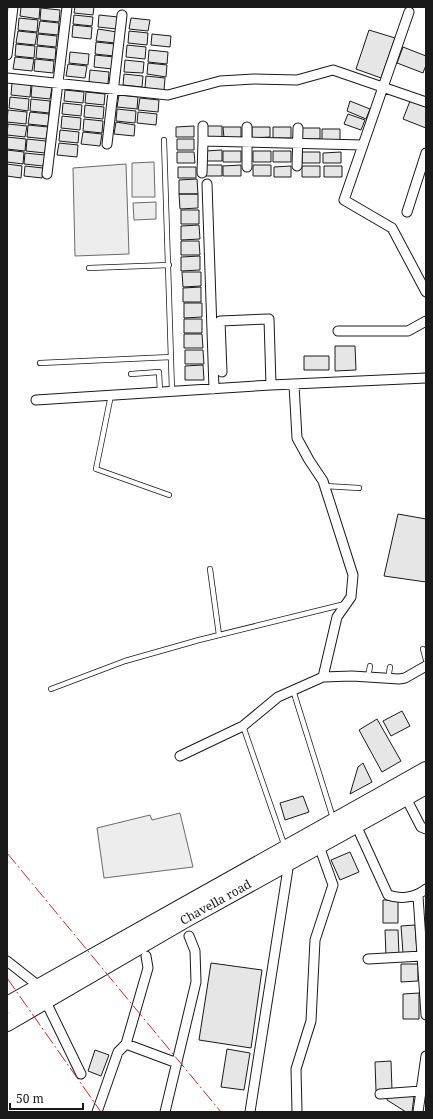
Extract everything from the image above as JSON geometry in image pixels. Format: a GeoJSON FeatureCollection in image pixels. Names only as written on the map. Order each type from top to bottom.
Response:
{"type":"FeatureCollection","features":[{"type":"Feature","properties":{"kind":"highway","name":"Chavella road"},"geometry":{"type":"LineString","coordinates":[[7,1005],[43,994],[144,950],[186,928],[334,821],[426,770]]}},
{"type":"Feature","properties":{"kind":"highway","name":"Chavella road"},"geometry":{"type":"LineString","coordinates":[[7,1023],[43,994],[287,856],[319,846],[426,786]]}},
{"type":"Feature","properties":{"kind":"street"},"geometry":{"type":"LineString","coordinates":[[7,55],[13,7]]}},
{"type":"Feature","properties":{"kind":"street"},"geometry":{"type":"LineString","coordinates":[[48,174],[67,7]]}},
{"type":"Feature","properties":{"kind":"street"},"geometry":{"type":"LineString","coordinates":[[409,12],[344,200],[392,228],[426,292]]}},
{"type":"Feature","properties":{"kind":"street"},"geometry":{"type":"LineString","coordinates":[[107,144],[122,15]]}},
{"type":"Feature","properties":{"kind":"street"},"geometry":{"type":"LineString","coordinates":[[7,78],[168,95],[220,81],[254,79],[297,80],[333,70],[426,102]]}},
{"type":"Feature","properties":{"kind":"street"},"geometry":{"type":"LineString","coordinates":[[202,173],[203,126]]}},
{"type":"Feature","properties":{"kind":"street"},"geometry":{"type":"LineString","coordinates":[[247,127],[247,167]]}},
{"type":"Feature","properties":{"kind":"street"},"geometry":{"type":"LineString","coordinates":[[297,166],[298,128]]}},
{"type":"Feature","properties":{"kind":"street"},"geometry":{"type":"LineString","coordinates":[[203,141],[362,145]]}},
{"type":"Feature","properties":{"kind":"street"},"geometry":{"type":"LineString","coordinates":[[408,212],[426,153]]}},
{"type":"Feature","properties":{"kind":"street"},"geometry":{"type":"LineString","coordinates":[[207,184],[214,389]]}},
{"type":"Feature","properties":{"kind":"street"},"geometry":{"type":"LineString","coordinates":[[222,372],[220,321],[269,319],[271,385]]}},
{"type":"Feature","properties":{"kind":"street"},"geometry":{"type":"LineString","coordinates":[[338,331],[408,331],[426,321]]}},
{"type":"Feature","properties":{"kind":"street"},"geometry":{"type":"LineString","coordinates":[[36,400],[271,385],[426,378]]}},
{"type":"Feature","properties":{"kind":"street"},"geometry":{"type":"LineString","coordinates":[[294,385],[297,438],[325,486],[353,575],[351,597],[337,617],[323,677]]}},
{"type":"Feature","properties":{"kind":"street"},"geometry":{"type":"LineString","coordinates":[[180,756],[243,726],[278,697],[323,677],[368,677],[388,679],[405,678],[426,666]]}},
{"type":"Feature","properties":{"kind":"street"},"geometry":{"type":"LineString","coordinates":[[406,798],[421,827],[426,829]]}},
{"type":"Feature","properties":{"kind":"street"},"geometry":{"type":"LineString","coordinates":[[356,825],[388,895],[393,897],[418,896],[426,889]]}},
{"type":"Feature","properties":{"kind":"street"},"geometry":{"type":"LineString","coordinates":[[297,1112],[296,1069],[311,1021],[315,940],[333,885],[319,846]]}},
{"type":"Feature","properties":{"kind":"street"},"geometry":{"type":"LineString","coordinates":[[250,1112],[287,856]]}},
{"type":"Feature","properties":{"kind":"street"},"geometry":{"type":"LineString","coordinates":[[418,896],[426,1015]]}},
{"type":"Feature","properties":{"kind":"street"},"geometry":{"type":"LineString","coordinates":[[165,1112],[196,982],[195,951],[186,928]]}},
{"type":"Feature","properties":{"kind":"street"},"geometry":{"type":"LineString","coordinates":[[97,1112],[118,1052],[126,1044],[148,968],[144,950]]}},
{"type":"Feature","properties":{"kind":"street"},"geometry":{"type":"LineString","coordinates":[[368,959],[422,956]]}},
{"type":"Feature","properties":{"kind":"street"},"geometry":{"type":"LineString","coordinates":[[7,961],[43,994],[81,1074]]}},
{"type":"Feature","properties":{"kind":"street"},"geometry":{"type":"LineString","coordinates":[[126,1044],[177,1063]]}},
{"type":"Feature","properties":{"kind":"street"},"geometry":{"type":"LineString","coordinates":[[418,1112],[426,1056]]}},
{"type":"Feature","properties":{"kind":"street"},"geometry":{"type":"LineString","coordinates":[[380,1094],[421,1091]]}},
{"type":"Feature","properties":{"kind":"lane"},"geometry":{"type":"LineString","coordinates":[[164,140],[172,391]]}},
{"type":"Feature","properties":{"kind":"lane"},"geometry":{"type":"LineString","coordinates":[[90,268],[169,266]]}},
{"type":"Feature","properties":{"kind":"lane"},"geometry":{"type":"LineString","coordinates":[[40,362],[171,357]]}},
{"type":"Feature","properties":{"kind":"lane"},"geometry":{"type":"LineString","coordinates":[[131,374],[159,372],[160,392]]}},
{"type":"Feature","properties":{"kind":"lane"},"geometry":{"type":"LineString","coordinates":[[111,395],[96,470],[169,496]]}},
{"type":"Feature","properties":{"kind":"lane"},"geometry":{"type":"LineString","coordinates":[[325,486],[359,488]]}},
{"type":"Feature","properties":{"kind":"lane"},"geometry":{"type":"LineString","coordinates":[[210,569],[219,635]]}},
{"type":"Feature","properties":{"kind":"lane"},"geometry":{"type":"LineString","coordinates":[[51,689],[125,662],[219,635],[346,604]]}},
{"type":"Feature","properties":{"kind":"lane"},"geometry":{"type":"LineString","coordinates":[[423,649],[426,660]]}},
{"type":"Feature","properties":{"kind":"lane"},"geometry":{"type":"LineString","coordinates":[[368,677],[370,666]]}},
{"type":"Feature","properties":{"kind":"lane"},"geometry":{"type":"LineString","coordinates":[[388,679],[390,667]]}},
{"type":"Feature","properties":{"kind":"lane"},"geometry":{"type":"LineString","coordinates":[[293,690],[334,821]]}},
{"type":"Feature","properties":{"kind":"lane"},"geometry":{"type":"LineString","coordinates":[[243,726],[287,856]]}},
{"type":"Feature","properties":{"kind":"shaded area"},"geometry":{"type":"Polygon","coordinates":[[[154,162],[155,197],[132,197],[132,163],[154,162]]]}},
{"type":"Feature","properties":{"kind":"shaded area"},"geometry":{"type":"Polygon","coordinates":[[[126,164],[129,254],[75,256],[73,168],[126,164]]]}},
{"type":"Feature","properties":{"kind":"shaded area"},"geometry":{"type":"Polygon","coordinates":[[[156,202],[156,219],[134,220],[133,203],[156,202]]]}},
{"type":"Feature","properties":{"kind":"shaded area"},"geometry":{"type":"Polygon","coordinates":[[[180,813],[193,867],[104,878],[97,828],[150,815],[152,820],[180,813]]]}},
{"type":"Feature","properties":{"kind":"building"},"geometry":{"type":"Polygon","coordinates":[[[21,7],[40,7],[39,19],[20,16],[21,7]]]}},
{"type":"Feature","properties":{"kind":"building"},"geometry":{"type":"Polygon","coordinates":[[[75,7],[94,7],[93,15],[74,13],[75,7]]]}},
{"type":"Feature","properties":{"kind":"building"},"geometry":{"type":"Polygon","coordinates":[[[41,8],[60,10],[59,22],[40,20],[41,8]]]}},
{"type":"Feature","properties":{"kind":"building"},"geometry":{"type":"Polygon","coordinates":[[[74,15],[93,17],[92,26],[73,24],[74,15]]]}},
{"type":"Feature","properties":{"kind":"building"},"geometry":{"type":"Polygon","coordinates":[[[99,15],[118,17],[117,29],[98,27],[99,15]]]}},
{"type":"Feature","properties":{"kind":"building"},"geometry":{"type":"Polygon","coordinates":[[[19,18],[38,20],[37,32],[18,30],[19,18]]]}},
{"type":"Feature","properties":{"kind":"building"},"geometry":{"type":"Polygon","coordinates":[[[131,18],[150,20],[148,31],[129,29],[131,18]]]}},
{"type":"Feature","properties":{"kind":"building"},"geometry":{"type":"Polygon","coordinates":[[[40,21],[59,23],[58,35],[38,33],[40,21]]]}},
{"type":"Feature","properties":{"kind":"building"},"geometry":{"type":"Polygon","coordinates":[[[73,25],[92,27],[91,39],[72,37],[73,25]]]}},
{"type":"Feature","properties":{"kind":"building"},"geometry":{"type":"Polygon","coordinates":[[[98,29],[117,32],[115,43],[96,41],[98,29]]]}},
{"type":"Feature","properties":{"kind":"building"},"geometry":{"type":"Polygon","coordinates":[[[369,30],[395,38],[381,78],[356,69],[369,30]]]}},
{"type":"Feature","properties":{"kind":"building"},"geometry":{"type":"Polygon","coordinates":[[[18,31],[37,33],[35,45],[16,43],[18,31]]]}},
{"type":"Feature","properties":{"kind":"building"},"geometry":{"type":"Polygon","coordinates":[[[129,31],[148,33],[147,45],[128,43],[129,31]]]}},
{"type":"Feature","properties":{"kind":"building"},"geometry":{"type":"Polygon","coordinates":[[[38,34],[57,36],[56,47],[37,45],[38,34]]]}},
{"type":"Feature","properties":{"kind":"building"},"geometry":{"type":"Polygon","coordinates":[[[152,34],[171,36],[170,47],[151,45],[152,34]]]}},
{"type":"Feature","properties":{"kind":"building"},"geometry":{"type":"Polygon","coordinates":[[[96,42],[115,44],[114,56],[95,54],[96,42]]]}},
{"type":"Feature","properties":{"kind":"building"},"geometry":{"type":"Polygon","coordinates":[[[16,44],[35,46],[34,58],[15,56],[16,44]]]}},
{"type":"Feature","properties":{"kind":"building"},"geometry":{"type":"Polygon","coordinates":[[[127,45],[146,47],[145,59],[126,57],[127,45]]]}},
{"type":"Feature","properties":{"kind":"building"},"geometry":{"type":"Polygon","coordinates":[[[37,46],[56,48],[55,60],[36,58],[37,46]]]}},
{"type":"Feature","properties":{"kind":"building"},"geometry":{"type":"Polygon","coordinates":[[[403,47],[426,56],[426,65],[423,73],[397,63],[403,47]]]}},
{"type":"Feature","properties":{"kind":"building"},"geometry":{"type":"Polygon","coordinates":[[[149,50],[168,52],[167,64],[148,62],[149,50]]]}},
{"type":"Feature","properties":{"kind":"building"},"geometry":{"type":"Polygon","coordinates":[[[70,52],[89,54],[88,65],[69,63],[70,52]]]}},
{"type":"Feature","properties":{"kind":"building"},"geometry":{"type":"Polygon","coordinates":[[[95,55],[114,57],[113,69],[94,67],[95,55]]]}},
{"type":"Feature","properties":{"kind":"building"},"geometry":{"type":"Polygon","coordinates":[[[15,57],[34,59],[32,71],[13,69],[15,57]]]}},
{"type":"Feature","properties":{"kind":"building"},"geometry":{"type":"Polygon","coordinates":[[[35,59],[54,61],[53,73],[34,71],[35,59]]]}},
{"type":"Feature","properties":{"kind":"building"},"geometry":{"type":"Polygon","coordinates":[[[125,60],[144,62],[143,73],[124,72],[125,60]]]}},
{"type":"Feature","properties":{"kind":"building"},"geometry":{"type":"Polygon","coordinates":[[[148,63],[167,65],[166,77],[147,74],[148,63]]]}},
{"type":"Feature","properties":{"kind":"building"},"geometry":{"type":"Polygon","coordinates":[[[68,64],[87,66],[85,78],[66,76],[68,64]]]}},
{"type":"Feature","properties":{"kind":"building"},"geometry":{"type":"Polygon","coordinates":[[[90,70],[109,72],[108,84],[89,82],[90,70]]]}},
{"type":"Feature","properties":{"kind":"building"},"geometry":{"type":"Polygon","coordinates":[[[124,74],[143,76],[142,87],[123,85],[124,74]]]}},
{"type":"Feature","properties":{"kind":"building"},"geometry":{"type":"Polygon","coordinates":[[[146,76],[165,78],[164,90],[145,88],[146,76]]]}},
{"type":"Feature","properties":{"kind":"building"},"geometry":{"type":"Polygon","coordinates":[[[12,83],[31,85],[30,97],[11,95],[12,83]]]}},
{"type":"Feature","properties":{"kind":"building"},"geometry":{"type":"Polygon","coordinates":[[[32,85],[52,87],[50,99],[31,97],[32,85]]]}},
{"type":"Feature","properties":{"kind":"building"},"geometry":{"type":"Polygon","coordinates":[[[65,90],[84,92],[83,103],[64,101],[65,90]]]}},
{"type":"Feature","properties":{"kind":"building"},"geometry":{"type":"Polygon","coordinates":[[[86,92],[105,94],[104,105],[85,103],[86,92]]]}},
{"type":"Feature","properties":{"kind":"building"},"geometry":{"type":"Polygon","coordinates":[[[119,95],[138,97],[137,109],[117,107],[119,95]]]}},
{"type":"Feature","properties":{"kind":"building"},"geometry":{"type":"Polygon","coordinates":[[[10,97],[29,99],[28,111],[9,108],[10,97]]]}},
{"type":"Feature","properties":{"kind":"building"},"geometry":{"type":"Polygon","coordinates":[[[140,98],[159,100],[158,112],[138,110],[140,98]]]}},
{"type":"Feature","properties":{"kind":"building"},"geometry":{"type":"Polygon","coordinates":[[[31,99],[50,101],[49,113],[30,111],[31,99]]]}},
{"type":"Feature","properties":{"kind":"building"},"geometry":{"type":"Polygon","coordinates":[[[350,101],[370,109],[366,119],[347,111],[350,101]]]}},
{"type":"Feature","properties":{"kind":"building"},"geometry":{"type":"Polygon","coordinates":[[[410,101],[426,107],[426,128],[403,119],[410,101]]]}},
{"type":"Feature","properties":{"kind":"building"},"geometry":{"type":"Polygon","coordinates":[[[63,103],[82,105],[81,116],[62,114],[63,103]]]}},
{"type":"Feature","properties":{"kind":"building"},"geometry":{"type":"Polygon","coordinates":[[[85,105],[104,107],[103,119],[84,117],[85,105]]]}},
{"type":"Feature","properties":{"kind":"building"},"geometry":{"type":"Polygon","coordinates":[[[117,109],[136,111],[135,123],[116,121],[117,109]]]}},
{"type":"Feature","properties":{"kind":"building"},"geometry":{"type":"Polygon","coordinates":[[[8,110],[27,112],[26,124],[7,122],[8,110]]]}},
{"type":"Feature","properties":{"kind":"building"},"geometry":{"type":"Polygon","coordinates":[[[30,112],[49,114],[48,126],[28,124],[30,112]]]}},
{"type":"Feature","properties":{"kind":"building"},"geometry":{"type":"Polygon","coordinates":[[[138,112],[157,114],[156,125],[137,123],[138,112]]]}},
{"type":"Feature","properties":{"kind":"building"},"geometry":{"type":"Polygon","coordinates":[[[348,114],[365,120],[361,130],[344,124],[348,114]]]}},
{"type":"Feature","properties":{"kind":"building"},"geometry":{"type":"Polygon","coordinates":[[[62,116],[81,118],[80,130],[61,128],[62,116]]]}},
{"type":"Feature","properties":{"kind":"building"},"geometry":{"type":"Polygon","coordinates":[[[84,119],[103,121],[102,133],[83,131],[84,119]]]}},
{"type":"Feature","properties":{"kind":"building"},"geometry":{"type":"Polygon","coordinates":[[[116,122],[135,125],[134,136],[114,134],[116,122]]]}},
{"type":"Feature","properties":{"kind":"building"},"geometry":{"type":"Polygon","coordinates":[[[8,124],[27,126],[25,137],[7,135],[8,124]]]}},
{"type":"Feature","properties":{"kind":"building"},"geometry":{"type":"Polygon","coordinates":[[[28,125],[48,127],[46,139],[27,137],[28,125]]]}},
{"type":"Feature","properties":{"kind":"building"},"geometry":{"type":"Polygon","coordinates":[[[194,126],[194,137],[176,137],[176,127],[194,126]]]}},
{"type":"Feature","properties":{"kind":"building"},"geometry":{"type":"Polygon","coordinates":[[[205,126],[222,126],[222,137],[205,137],[205,126]]]}},
{"type":"Feature","properties":{"kind":"building"},"geometry":{"type":"Polygon","coordinates":[[[223,127],[241,127],[241,138],[224,138],[223,127]]]}},
{"type":"Feature","properties":{"kind":"building"},"geometry":{"type":"Polygon","coordinates":[[[252,127],[270,127],[270,137],[252,138],[252,127]]]}},
{"type":"Feature","properties":{"kind":"building"},"geometry":{"type":"Polygon","coordinates":[[[273,127],[291,127],[291,138],[273,138],[273,127]]]}},
{"type":"Feature","properties":{"kind":"building"},"geometry":{"type":"Polygon","coordinates":[[[302,128],[320,128],[320,139],[302,139],[302,128]]]}},
{"type":"Feature","properties":{"kind":"building"},"geometry":{"type":"Polygon","coordinates":[[[322,129],[340,129],[340,140],[322,140],[322,129]]]}},
{"type":"Feature","properties":{"kind":"building"},"geometry":{"type":"Polygon","coordinates":[[[60,130],[79,132],[78,143],[59,141],[60,130]]]}},
{"type":"Feature","properties":{"kind":"building"},"geometry":{"type":"Polygon","coordinates":[[[83,132],[102,134],[100,146],[81,144],[83,132]]]}},
{"type":"Feature","properties":{"kind":"building"},"geometry":{"type":"Polygon","coordinates":[[[7,137],[26,139],[25,151],[7,149],[7,137]]]}},
{"type":"Feature","properties":{"kind":"building"},"geometry":{"type":"Polygon","coordinates":[[[27,139],[46,141],[45,153],[26,151],[27,139]]]}},
{"type":"Feature","properties":{"kind":"building"},"geometry":{"type":"Polygon","coordinates":[[[177,139],[194,139],[194,150],[177,150],[177,139]]]}},
{"type":"Feature","properties":{"kind":"building"},"geometry":{"type":"Polygon","coordinates":[[[59,143],[78,145],[77,157],[57,155],[59,143]]]}},
{"type":"Feature","properties":{"kind":"building"},"geometry":{"type":"Polygon","coordinates":[[[7,150],[24,152],[23,164],[7,162],[7,150]]]}},
{"type":"Feature","properties":{"kind":"building"},"geometry":{"type":"Polygon","coordinates":[[[222,150],[222,161],[205,161],[205,151],[222,150]]]}},
{"type":"Feature","properties":{"kind":"building"},"geometry":{"type":"Polygon","coordinates":[[[223,151],[241,151],[241,162],[223,162],[223,151]]]}},
{"type":"Feature","properties":{"kind":"building"},"geometry":{"type":"Polygon","coordinates":[[[253,151],[271,151],[271,162],[253,162],[253,151]]]}},
{"type":"Feature","properties":{"kind":"building"},"geometry":{"type":"Polygon","coordinates":[[[273,151],[291,151],[291,162],[273,162],[273,151]]]}},
{"type":"Feature","properties":{"kind":"building"},"geometry":{"type":"Polygon","coordinates":[[[177,152],[194,152],[195,163],[177,163],[177,152]]]}},
{"type":"Feature","properties":{"kind":"building"},"geometry":{"type":"Polygon","coordinates":[[[302,152],[320,152],[320,163],[302,163],[302,152]]]}},
{"type":"Feature","properties":{"kind":"building"},"geometry":{"type":"Polygon","coordinates":[[[341,152],[341,163],[323,163],[323,153],[341,152]]]}},
{"type":"Feature","properties":{"kind":"building"},"geometry":{"type":"Polygon","coordinates":[[[25,153],[45,155],[43,166],[24,164],[25,153]]]}},
{"type":"Feature","properties":{"kind":"building"},"geometry":{"type":"Polygon","coordinates":[[[7,164],[22,166],[21,178],[7,176],[7,164]]]}},
{"type":"Feature","properties":{"kind":"building"},"geometry":{"type":"Polygon","coordinates":[[[205,165],[222,165],[222,176],[206,176],[205,165]]]}},
{"type":"Feature","properties":{"kind":"building"},"geometry":{"type":"Polygon","coordinates":[[[241,165],[241,176],[223,176],[223,166],[241,165]]]}},
{"type":"Feature","properties":{"kind":"building"},"geometry":{"type":"Polygon","coordinates":[[[253,165],[271,165],[271,176],[253,176],[253,165]]]}},
{"type":"Feature","properties":{"kind":"building"},"geometry":{"type":"Polygon","coordinates":[[[25,166],[43,168],[42,178],[24,176],[25,166]]]}},
{"type":"Feature","properties":{"kind":"building"},"geometry":{"type":"Polygon","coordinates":[[[291,166],[291,177],[274,177],[274,167],[291,166]]]}},
{"type":"Feature","properties":{"kind":"building"},"geometry":{"type":"Polygon","coordinates":[[[302,166],[320,166],[320,177],[302,177],[302,166]]]}},
{"type":"Feature","properties":{"kind":"building"},"geometry":{"type":"Polygon","coordinates":[[[324,166],[342,166],[342,177],[324,177],[324,166]]]}},
{"type":"Feature","properties":{"kind":"building"},"geometry":{"type":"Polygon","coordinates":[[[178,167],[196,167],[196,178],[178,178],[178,167]]]}},
{"type":"Feature","properties":{"kind":"building"},"geometry":{"type":"Polygon","coordinates":[[[197,179],[198,194],[179,194],[179,180],[197,179]]]}},
{"type":"Feature","properties":{"kind":"building"},"geometry":{"type":"Polygon","coordinates":[[[179,194],[198,194],[198,208],[180,209],[179,194]]]}},
{"type":"Feature","properties":{"kind":"building"},"geometry":{"type":"Polygon","coordinates":[[[181,210],[199,210],[199,224],[181,224],[181,210]]]}},
{"type":"Feature","properties":{"kind":"building"},"geometry":{"type":"Polygon","coordinates":[[[199,225],[200,239],[181,240],[181,226],[199,225]]]}},
{"type":"Feature","properties":{"kind":"building"},"geometry":{"type":"Polygon","coordinates":[[[181,241],[199,241],[200,255],[181,255],[181,241]]]}},
{"type":"Feature","properties":{"kind":"building"},"geometry":{"type":"Polygon","coordinates":[[[200,256],[200,270],[181,271],[181,257],[200,256]]]}},
{"type":"Feature","properties":{"kind":"building"},"geometry":{"type":"Polygon","coordinates":[[[182,272],[201,272],[201,286],[183,287],[182,272]]]}},
{"type":"Feature","properties":{"kind":"building"},"geometry":{"type":"Polygon","coordinates":[[[201,287],[201,302],[183,302],[183,288],[201,287]]]}},
{"type":"Feature","properties":{"kind":"building"},"geometry":{"type":"Polygon","coordinates":[[[184,303],[202,303],[202,317],[184,318],[184,303]]]}},
{"type":"Feature","properties":{"kind":"building"},"geometry":{"type":"Polygon","coordinates":[[[184,319],[202,319],[202,333],[184,333],[184,319]]]}},
{"type":"Feature","properties":{"kind":"building"},"geometry":{"type":"Polygon","coordinates":[[[184,334],[202,334],[203,348],[184,348],[184,334]]]}},
{"type":"Feature","properties":{"kind":"building"},"geometry":{"type":"Polygon","coordinates":[[[335,346],[355,346],[356,370],[335,371],[335,346]]]}},
{"type":"Feature","properties":{"kind":"building"},"geometry":{"type":"Polygon","coordinates":[[[185,350],[203,350],[204,364],[185,364],[185,350]]]}},
{"type":"Feature","properties":{"kind":"building"},"geometry":{"type":"Polygon","coordinates":[[[304,356],[329,356],[329,370],[304,370],[304,356]]]}},
{"type":"Feature","properties":{"kind":"building"},"geometry":{"type":"Polygon","coordinates":[[[203,365],[204,380],[185,380],[185,366],[203,365]]]}},
{"type":"Feature","properties":{"kind":"building"},"geometry":{"type":"Polygon","coordinates":[[[398,514],[426,519],[426,582],[384,576],[398,514]]]}},
{"type":"Feature","properties":{"kind":"building"},"geometry":{"type":"Polygon","coordinates":[[[402,711],[410,726],[391,736],[383,721],[402,711]]]}},
{"type":"Feature","properties":{"kind":"building"},"geometry":{"type":"Polygon","coordinates":[[[377,719],[401,761],[382,772],[359,730],[377,719]]]}},
{"type":"Feature","properties":{"kind":"building"},"geometry":{"type":"Polygon","coordinates":[[[363,763],[372,782],[350,794],[358,767],[363,763]]]}},
{"type":"Feature","properties":{"kind":"building"},"geometry":{"type":"Polygon","coordinates":[[[303,796],[309,812],[285,820],[280,803],[303,796]]]}},
{"type":"Feature","properties":{"kind":"building"},"geometry":{"type":"Polygon","coordinates":[[[350,852],[359,872],[340,880],[331,860],[350,852]]]}},
{"type":"Feature","properties":{"kind":"building"},"geometry":{"type":"Polygon","coordinates":[[[383,900],[398,900],[398,923],[383,923],[383,900]]]}},
{"type":"Feature","properties":{"kind":"building"},"geometry":{"type":"Polygon","coordinates":[[[415,925],[417,952],[403,953],[401,926],[415,925]]]}},
{"type":"Feature","properties":{"kind":"building"},"geometry":{"type":"Polygon","coordinates":[[[385,930],[398,930],[399,955],[386,956],[385,930]]]}},
{"type":"Feature","properties":{"kind":"building"},"geometry":{"type":"Polygon","coordinates":[[[211,963],[262,970],[251,1048],[199,1040],[211,963]]]}},
{"type":"Feature","properties":{"kind":"building"},"geometry":{"type":"Polygon","coordinates":[[[401,964],[418,964],[418,981],[401,982],[401,964]]]}},
{"type":"Feature","properties":{"kind":"building"},"geometry":{"type":"Polygon","coordinates":[[[419,993],[419,1019],[403,1019],[403,994],[419,993]]]}},
{"type":"Feature","properties":{"kind":"building"},"geometry":{"type":"Polygon","coordinates":[[[227,1049],[250,1053],[244,1090],[221,1087],[227,1049]]]}},
{"type":"Feature","properties":{"kind":"building"},"geometry":{"type":"Polygon","coordinates":[[[95,1050],[109,1055],[101,1076],[88,1071],[95,1050]]]}},
{"type":"Feature","properties":{"kind":"building"},"geometry":{"type":"Polygon","coordinates":[[[391,1061],[392,1090],[376,1091],[375,1062],[391,1061]]]}},
{"type":"Feature","properties":{"kind":"building"},"geometry":{"type":"Polygon","coordinates":[[[414,1096],[412,1112],[406,1112],[387,1100],[387,1097],[414,1096]]]}},
{"type":"Feature","properties":{"kind":"power"},"geometry":{"type":"LineString","coordinates":[[7,853],[221,1112]]}},
{"type":"Feature","properties":{"kind":"power"},"geometry":{"type":"LineString","coordinates":[[7,978],[101,1112]]}}]}
